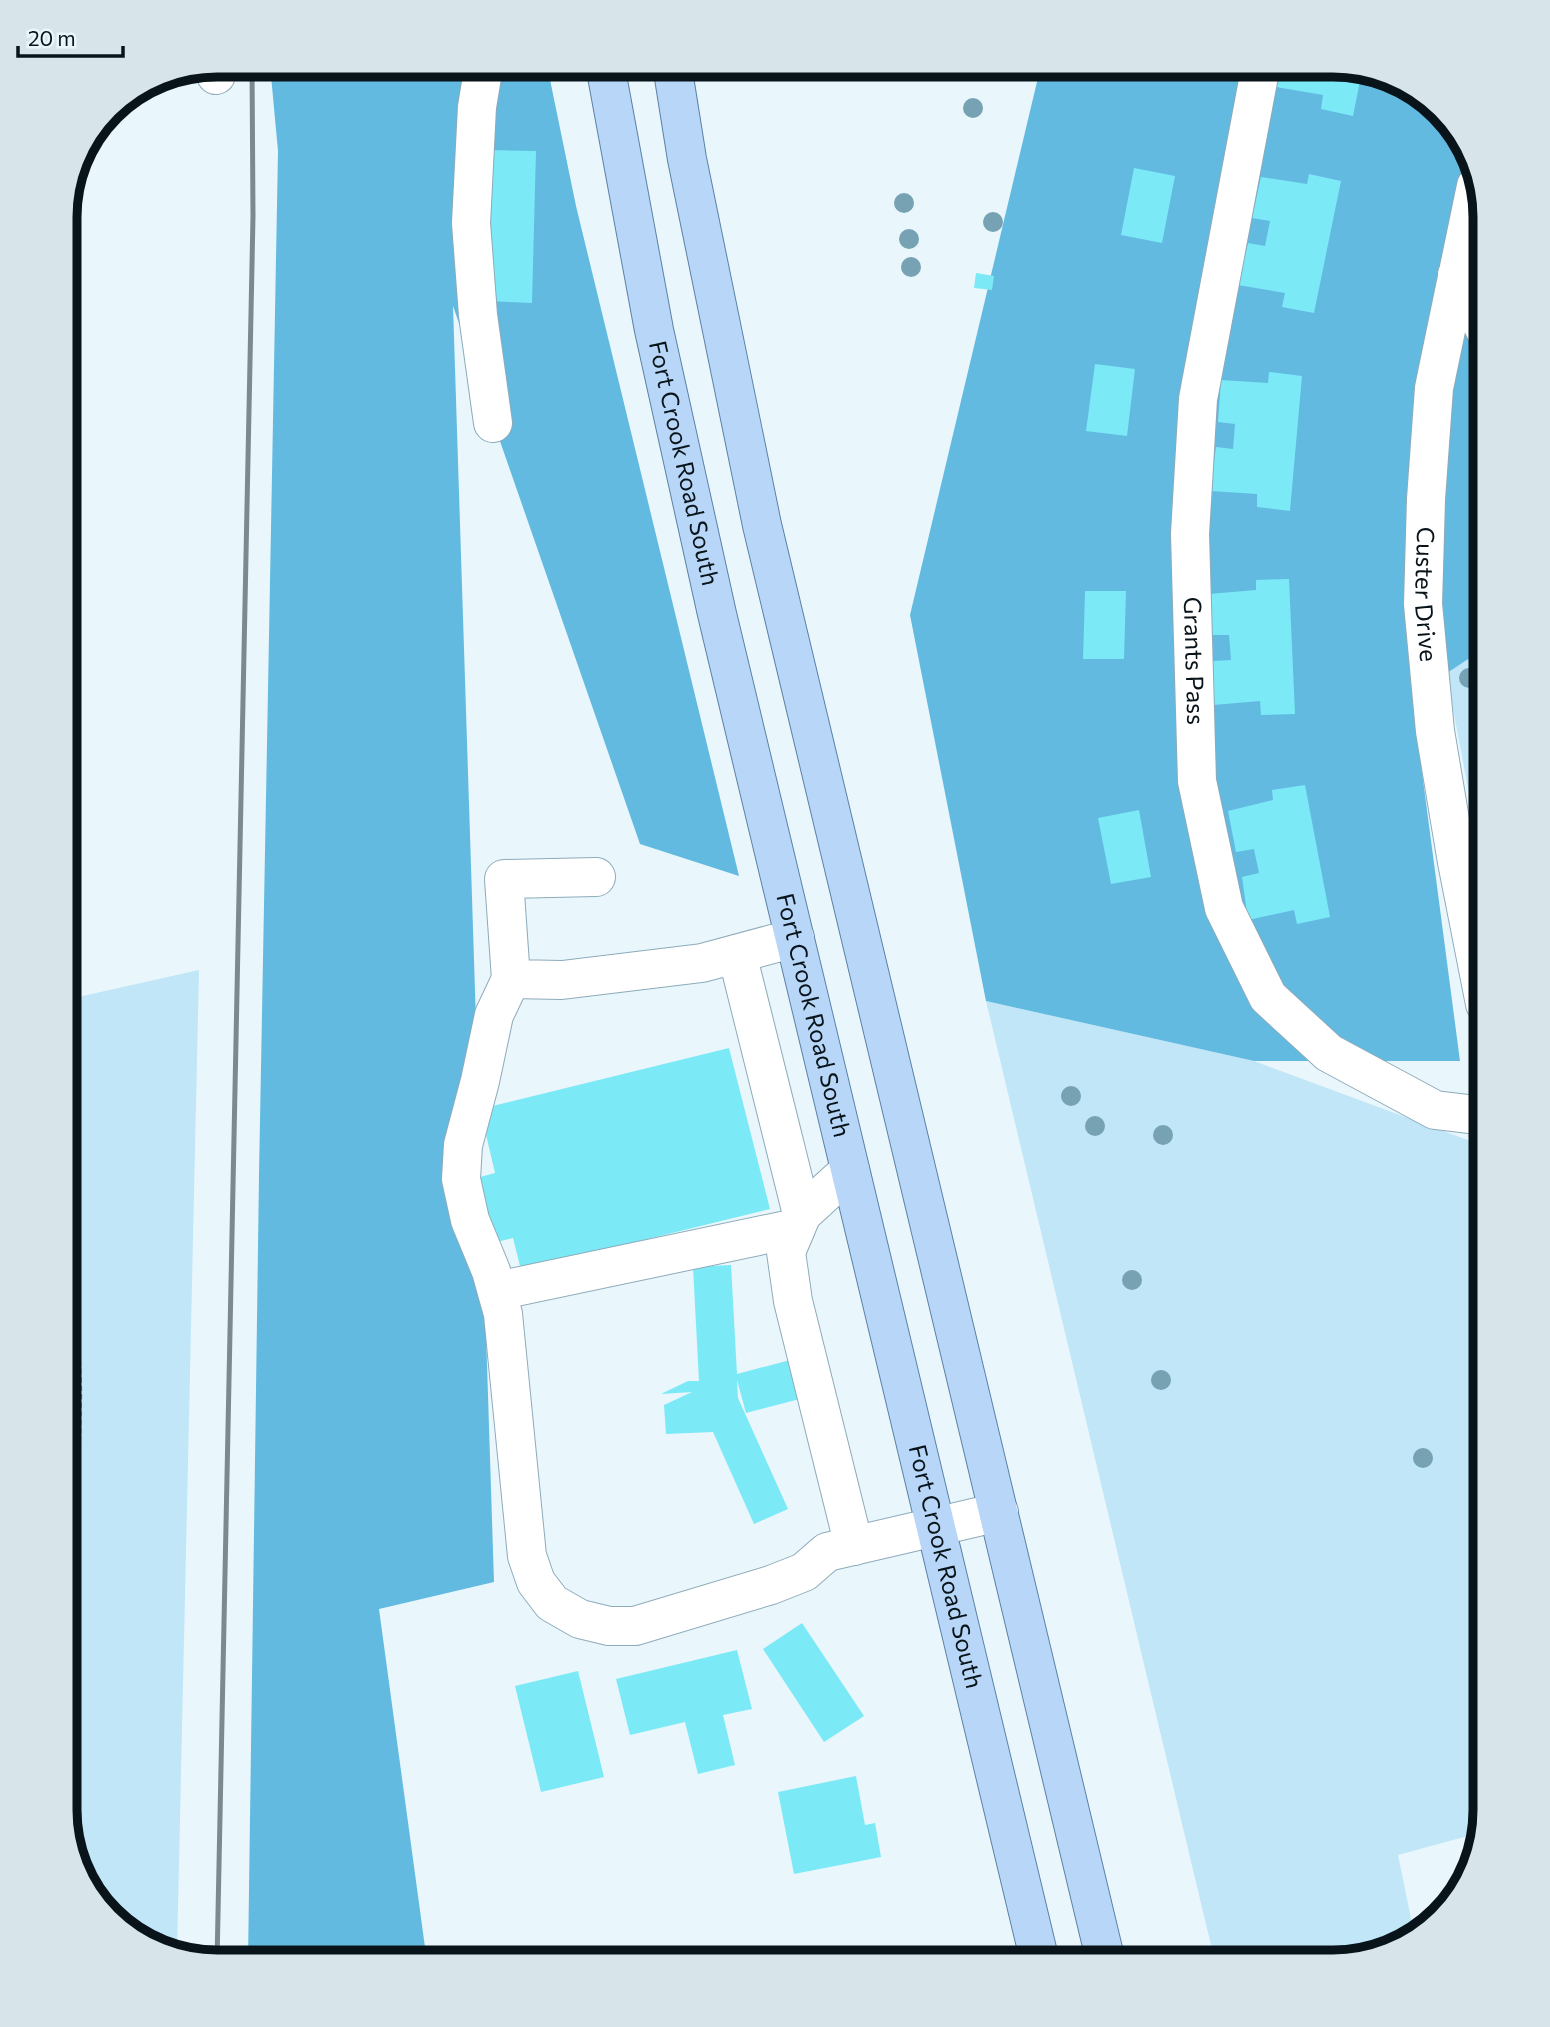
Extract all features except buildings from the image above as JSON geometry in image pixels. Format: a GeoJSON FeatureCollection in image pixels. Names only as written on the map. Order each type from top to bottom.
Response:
{"type":"FeatureCollection","features":[{"type":"Feature","properties":{"kind":"main road","name":"Fort Crook Road South"},"geometry":{"type":"LineString","coordinates":[[607,77],[654,330],[717,614],[1037,1950]]}},
{"type":"Feature","properties":{"kind":"main road"},"geometry":{"type":"LineString","coordinates":[[674,77],[687,159],[762,525],[1103,1950]]}},
{"type":"Feature","properties":{"kind":"street"},"geometry":{"type":"LineString","coordinates":[[482,77],[477,107],[471,223],[478,314],[493,423]]}},
{"type":"Feature","properties":{"kind":"street","name":"Grants Pass"},"geometry":{"type":"LineString","coordinates":[[1259,77],[1198,399],[1190,548],[1197,781],[1224,908],[1268,997],[1329,1053],[1435,1110],[1473,1115]]}},
{"type":"Feature","properties":{"kind":"street","name":"Custer Drive"},"geometry":{"type":"LineString","coordinates":[[1472,203],[1434,388],[1426,499],[1423,604],[1435,730],[1473,943]]}},
{"type":"Feature","properties":{"kind":"street"},"geometry":{"type":"LineString","coordinates":[[1457,275],[1473,306]]}},
{"type":"Feature","properties":{"kind":"street"},"geometry":{"type":"LineString","coordinates":[[596,877],[504,879],[511,979],[494,1015],[463,1145],[461,1179],[470,1220],[491,1271],[503,1314],[527,1556],[536,1582],[552,1603],[580,1619],[609,1626],[635,1626],[771,1585],[804,1572],[827,1552],[999,1512]]}},
{"type":"Feature","properties":{"kind":"street"},"geometry":{"type":"LineString","coordinates":[[511,979],[562,980],[702,963],[795,938]]}},
{"type":"Feature","properties":{"kind":"street"},"geometry":{"type":"LineString","coordinates":[[737,954],[799,1221]]}},
{"type":"Feature","properties":{"kind":"street"},"geometry":{"type":"LineString","coordinates":[[850,1170],[799,1221],[786,1252],[793,1301],[855,1546]]}},
{"type":"Feature","properties":{"kind":"street"},"geometry":{"type":"LineString","coordinates":[[497,1291],[799,1221]]}},
{"type":"Feature","properties":{"kind":"path"},"geometry":{"type":"LineString","coordinates":[[77,1307],[80,1393],[77,1523]]}},
{"type":"Feature","properties":{"kind":"shaded area"},"geometry":{"type":"Polygon","coordinates":[[[271,77],[549,77],[576,206],[739,876],[640,844],[453,306],[494,1582],[379,1609],[425,1950],[248,1950],[278,151],[271,77]]]}},
{"type":"Feature","properties":{"kind":"shaded area"},"geometry":{"type":"Polygon","coordinates":[[[1038,77],[1343,77],[1387,88],[1418,106],[1432,118],[1449,139],[1462,163],[1472,198],[1473,217],[1473,656],[1412,696],[1460,1061],[1254,1061],[986,1001],[910,615],[1038,77]]]}},
{"type":"Feature","properties":{"kind":"shaded area"},"geometry":{"type":"Polygon","coordinates":[[[1473,656],[1473,814],[1453,709],[1448,672],[1473,656]]]}},
{"type":"Feature","properties":{"kind":"shaded area"},"geometry":{"type":"Polygon","coordinates":[[[199,970],[177,1944],[155,1936],[139,1926],[112,1902],[91,1872],[78,1829],[77,997],[199,970]]]}},
{"type":"Feature","properties":{"kind":"shaded area"},"geometry":{"type":"Polygon","coordinates":[[[986,1001],[1254,1061],[1473,1142],[1473,1810],[1471,1835],[1398,1855],[1412,1925],[1395,1936],[1378,1943],[1343,1950],[1212,1950],[986,1001]]]}},
{"type":"Feature","properties":{"kind":"railway"},"geometry":{"type":"LineString","coordinates":[[217,1950],[253,216],[252,77]]}}]}
